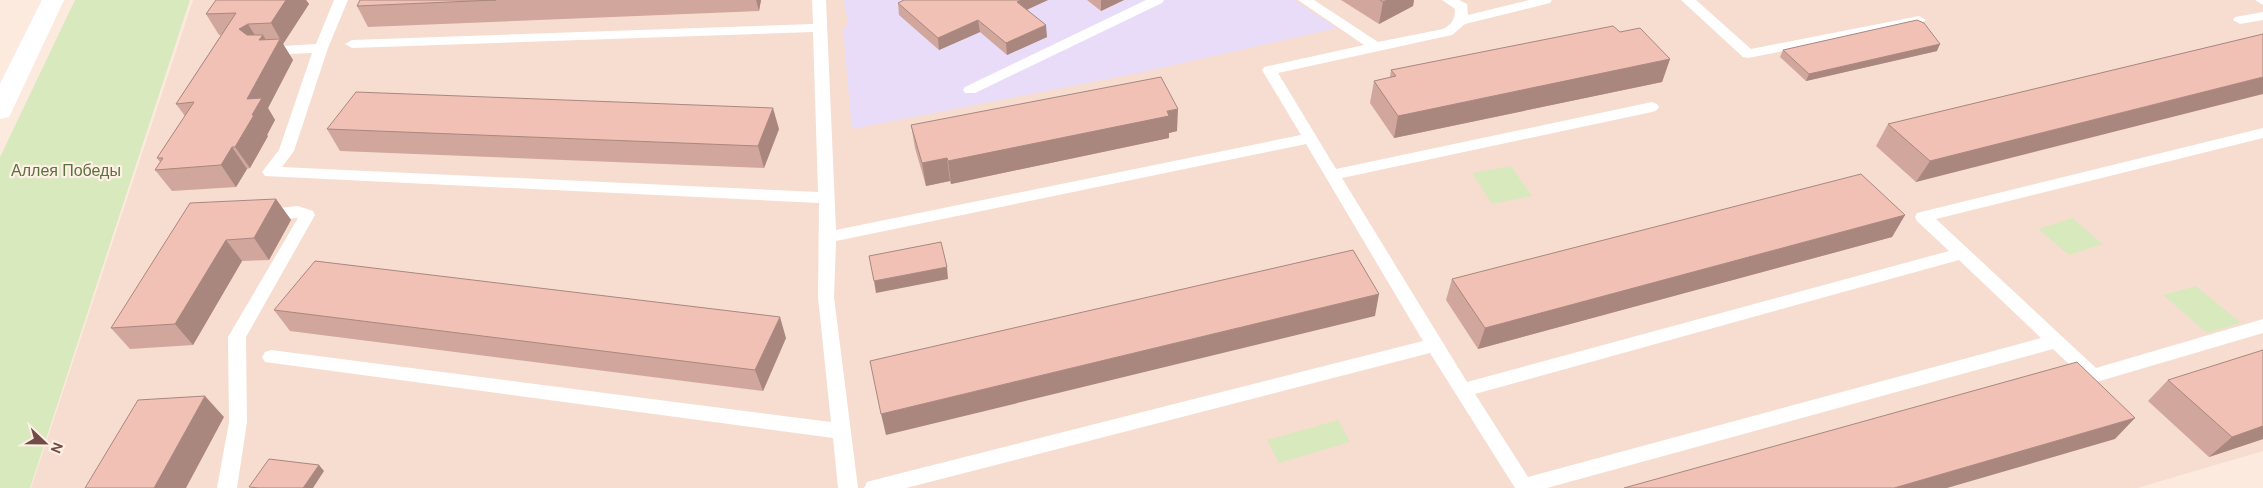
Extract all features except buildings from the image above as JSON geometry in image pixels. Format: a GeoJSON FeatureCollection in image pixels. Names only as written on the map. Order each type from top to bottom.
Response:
{"type":"FeatureCollection","features":[{"type":"Feature","properties":{"kind":"street"},"geometry":{"type":"LineString","coordinates":[[0,112],[18,70],[53,0]]}},
{"type":"Feature","properties":{"kind":"lane"},"geometry":{"type":"LineString","coordinates":[[341,0],[321,48],[286,151],[270,172],[826,198]]}},
{"type":"Feature","properties":{"kind":"lane"},"geometry":{"type":"LineString","coordinates":[[819,0],[828,237],[826,297],[848,488]]}},
{"type":"Feature","properties":{"kind":"lane"},"geometry":{"type":"LineString","coordinates":[[970,90],[1157,0]]}},
{"type":"Feature","properties":{"kind":"lane"},"geometry":{"type":"LineString","coordinates":[[1304,0],[1376,47]]}},
{"type":"Feature","properties":{"kind":"lane"},"geometry":{"type":"LineString","coordinates":[[1449,0],[1462,8],[1462,21],[1459,26],[1447,32],[1269,70],[1434,346],[1525,487],[2056,341]]}},
{"type":"Feature","properties":{"kind":"lane"},"geometry":{"type":"LineString","coordinates":[[1462,21],[1545,0]]}},
{"type":"Feature","properties":{"kind":"lane"},"geometry":{"type":"LineString","coordinates":[[1688,0],[1748,54],[1919,20]]}},
{"type":"Feature","properties":{"kind":"lane"},"geometry":{"type":"LineString","coordinates":[[2240,20],[2263,16]]}},
{"type":"Feature","properties":{"kind":"lane"},"geometry":{"type":"LineString","coordinates":[[352,44],[821,28]]}},
{"type":"Feature","properties":{"kind":"lane"},"geometry":{"type":"LineString","coordinates":[[261,51],[321,48]]}},
{"type":"Feature","properties":{"kind":"lane"},"geometry":{"type":"LineString","coordinates":[[1333,175],[1652,107]]}},
{"type":"Feature","properties":{"kind":"lane"},"geometry":{"type":"LineString","coordinates":[[2263,133],[1923,217],[2093,376],[2263,326]]}},
{"type":"Feature","properties":{"kind":"lane"},"geometry":{"type":"LineString","coordinates":[[828,237],[1311,138]]}},
{"type":"Feature","properties":{"kind":"lane"},"geometry":{"type":"LineString","coordinates":[[227,488],[238,422],[237,337],[307,215],[298,212],[244,214]]}},
{"type":"Feature","properties":{"kind":"lane"},"geometry":{"type":"LineString","coordinates":[[1464,390],[1962,253]]}},
{"type":"Feature","properties":{"kind":"lane"},"geometry":{"type":"LineString","coordinates":[[874,488],[1434,346]]}},
{"type":"Feature","properties":{"kind":"lane"},"geometry":{"type":"LineString","coordinates":[[271,357],[841,431]]}},
{"type":"Feature","properties":{"kind":"shaded area"},"geometry":{"type":"Polygon","coordinates":[[[193,0],[2263,0],[2263,451],[2137,488],[31,488],[193,0]]]}},
{"type":"Feature","properties":{"kind":"shaded area"},"geometry":{"type":"Polygon","coordinates":[[[844,0],[1294,0],[1337,28],[1143,72],[852,129],[843,30],[848,23],[844,0]]]}},
{"type":"Feature","properties":{"kind":"green space","name":"Аллея Победы"},"geometry":{"type":"Polygon","coordinates":[[[75,0],[190,0],[30,488],[0,488],[0,157],[75,0]]]}},
{"type":"Feature","properties":{"kind":"green space"},"geometry":{"type":"Polygon","coordinates":[[[1511,166],[1532,196],[1492,204],[1472,173],[1511,166]]]}},
{"type":"Feature","properties":{"kind":"green space"},"geometry":{"type":"Polygon","coordinates":[[[2072,218],[2103,244],[2069,255],[2038,229],[2072,218]]]}},
{"type":"Feature","properties":{"kind":"green space"},"geometry":{"type":"Polygon","coordinates":[[[2196,286],[2241,323],[2207,333],[2163,295],[2196,286]]]}},
{"type":"Feature","properties":{"kind":"green space"},"geometry":{"type":"Polygon","coordinates":[[[1338,420],[1350,442],[1279,463],[1267,440],[1338,420]]]}}]}
